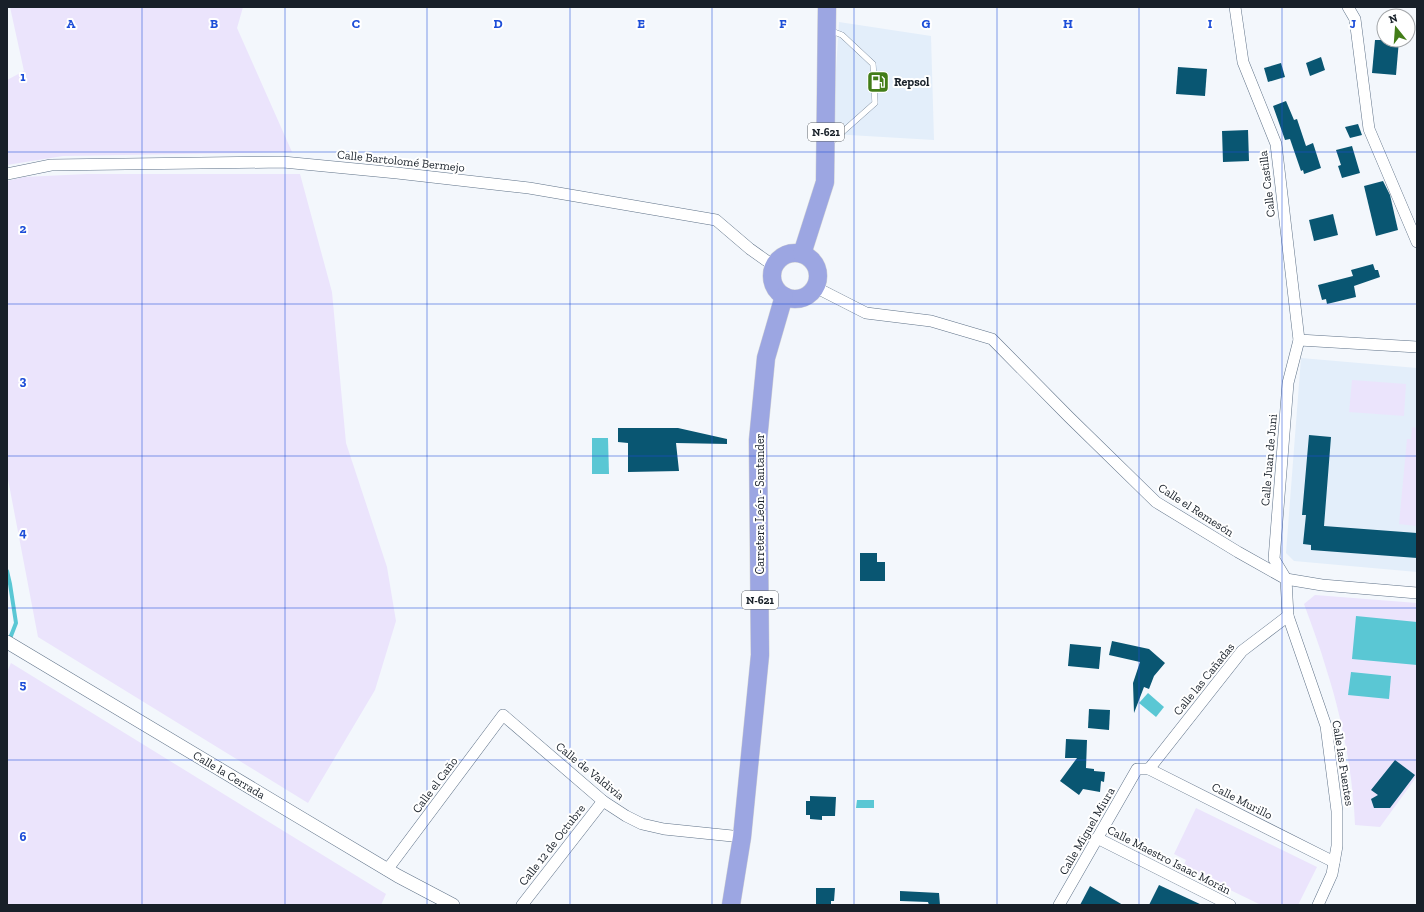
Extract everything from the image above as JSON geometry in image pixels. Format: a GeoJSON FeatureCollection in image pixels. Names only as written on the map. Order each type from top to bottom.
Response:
{"type":"FeatureCollection","features":[{"type":"Feature","properties":{"kind":"highway","name":"N-621"},"geometry":{"type":"LineString","coordinates":[[802,254],[825,182],[827,7]]}},
{"type":"Feature","properties":{"kind":"highway"},"geometry":{"type":"LineString","coordinates":[[796,252],[802,254],[811,259],[816,266],[818,280],[808,295],[793,299],[784,296],[776,290],[772,283],[771,274],[778,260],[784,255],[796,252]]}},
{"type":"Feature","properties":{"kind":"highway","name":"Carretera León - Santander"},"geometry":{"type":"LineString","coordinates":[[731,905],[742,836],[760,655],[758,440],[766,358],[784,296]]}},
{"type":"Feature","properties":{"kind":"street","name":"Calle Castilla"},"geometry":{"type":"LineString","coordinates":[[1235,7],[1242,62],[1276,144],[1299,340]]}},
{"type":"Feature","properties":{"kind":"street"},"geometry":{"type":"LineString","coordinates":[[1348,7],[1355,19],[1369,128],[1417,242]]}},
{"type":"Feature","properties":{"kind":"street","name":"Calle Bartolomé Bermejo"},"geometry":{"type":"LineString","coordinates":[[7,174],[51,165],[283,162],[397,173],[521,188],[716,220],[750,249],[774,266]]}},
{"type":"Feature","properties":{"kind":"street","name":"Calle el Remesón"},"geometry":{"type":"LineString","coordinates":[[815,286],[866,313],[931,321],[992,339],[1156,502],[1238,552],[1286,579],[1322,585],[1417,593]]}},
{"type":"Feature","properties":{"kind":"street"},"geometry":{"type":"LineString","coordinates":[[1299,340],[1417,347]]}},
{"type":"Feature","properties":{"kind":"street","name":"Calle Juan de Juni"},"geometry":{"type":"LineString","coordinates":[[1286,579],[1274,560],[1288,383],[1299,340]]}},
{"type":"Feature","properties":{"kind":"street","name":"Calle las Fuentes"},"geometry":{"type":"LineString","coordinates":[[1286,579],[1288,616],[1326,726],[1338,817],[1337,846],[1332,874],[1318,905]]}},
{"type":"Feature","properties":{"kind":"street","name":"Calle las Cañadas"},"geometry":{"type":"LineString","coordinates":[[1149,769],[1242,650],[1288,616]]}},
{"type":"Feature","properties":{"kind":"street","name":"Calle la Cerrada"},"geometry":{"type":"LineString","coordinates":[[10,644],[387,870],[453,905]]}},
{"type":"Feature","properties":{"kind":"street","name":"Calle de Valdivia"},"geometry":{"type":"LineString","coordinates":[[503,715],[603,801],[626,816],[642,824],[664,829],[742,836]]}},
{"type":"Feature","properties":{"kind":"street","name":"Calle el Caño"},"geometry":{"type":"LineString","coordinates":[[387,870],[503,715]]}},
{"type":"Feature","properties":{"kind":"street","name":"Calle Murillo"},"geometry":{"type":"LineString","coordinates":[[1137,769],[1149,769],[1334,862]]}},
{"type":"Feature","properties":{"kind":"street","name":"Calle Miguel Miura"},"geometry":{"type":"LineString","coordinates":[[1059,905],[1137,769]]}},
{"type":"Feature","properties":{"kind":"street","name":"Calle 12 de Octubre"},"geometry":{"type":"LineString","coordinates":[[522,905],[603,801]]}},
{"type":"Feature","properties":{"kind":"street","name":"Calle Maestro Isaac Morán"},"geometry":{"type":"LineString","coordinates":[[1097,838],[1230,905]]}},
{"type":"Feature","properties":{"kind":"lane"},"geometry":{"type":"LineString","coordinates":[[826,148],[875,103],[873,64],[842,35],[827,29]]}},
{"type":"Feature","properties":{"kind":"shaded area"},"geometry":{"type":"Polygon","coordinates":[[[10,7],[243,7],[237,28],[292,152],[63,156],[7,165],[7,80],[24,71],[10,7]]]}},
{"type":"Feature","properties":{"kind":"shaded area"},"geometry":{"type":"Polygon","coordinates":[[[839,22],[931,36],[934,140],[832,134],[839,22]]]}},
{"type":"Feature","properties":{"kind":"shaded area"},"geometry":{"type":"Polygon","coordinates":[[[87,174],[300,174],[332,292],[346,443],[387,567],[396,621],[375,690],[308,803],[38,637],[7,474],[7,181],[24,177],[87,174]]]}},
{"type":"Feature","properties":{"kind":"shaded area"},"geometry":{"type":"Polygon","coordinates":[[[1301,358],[1417,368],[1417,572],[1294,561],[1286,553],[1301,358]]]}},
{"type":"Feature","properties":{"kind":"shaded area"},"geometry":{"type":"Polygon","coordinates":[[[1352,380],[1406,384],[1404,416],[1349,412],[1352,380]]]}},
{"type":"Feature","properties":{"kind":"shaded area"},"geometry":{"type":"Polygon","coordinates":[[[1412,427],[1417,428],[1417,526],[1399,524],[1407,439],[1411,439],[1412,427]]]}},
{"type":"Feature","properties":{"kind":"shaded area"},"geometry":{"type":"Polygon","coordinates":[[[1315,595],[1417,603],[1417,776],[1380,827],[1355,825],[1352,786],[1342,726],[1324,660],[1304,604],[1315,595]]]}},
{"type":"Feature","properties":{"kind":"shaded area"},"geometry":{"type":"Polygon","coordinates":[[[11,663],[386,894],[381,905],[7,905],[7,672],[11,663]]]}},
{"type":"Feature","properties":{"kind":"shaded area"},"geometry":{"type":"Polygon","coordinates":[[[1196,808],[1317,867],[1298,905],[1261,905],[1183,867],[1186,860],[1174,854],[1196,808]]]}},
{"type":"Feature","properties":{"kind":"water"},"geometry":{"type":"Polygon","coordinates":[[[592,438],[608,438],[609,474],[592,474],[592,438]]]}},
{"type":"Feature","properties":{"kind":"water"},"geometry":{"type":"Polygon","coordinates":[[[1356,616],[1417,622],[1417,665],[1352,659],[1356,616]]]}},
{"type":"Feature","properties":{"kind":"water"},"geometry":{"type":"Polygon","coordinates":[[[1351,672],[1391,676],[1389,699],[1348,695],[1351,672]]]}},
{"type":"Feature","properties":{"kind":"water"},"geometry":{"type":"Polygon","coordinates":[[[1148,693],[1164,707],[1156,717],[1139,703],[1148,693]]]}},
{"type":"Feature","properties":{"kind":"water"},"geometry":{"type":"Polygon","coordinates":[[[857,800],[874,800],[874,808],[856,808],[857,800]]]}},
{"type":"Feature","properties":{"kind":"building"},"geometry":{"type":"Polygon","coordinates":[[[1375,40],[1376,48],[1398,48],[1396,75],[1372,73],[1375,40]]]}},
{"type":"Feature","properties":{"kind":"building"},"geometry":{"type":"Polygon","coordinates":[[[1321,57],[1325,70],[1310,76],[1306,63],[1321,57]]]}},
{"type":"Feature","properties":{"kind":"building"},"geometry":{"type":"Polygon","coordinates":[[[1281,63],[1285,77],[1268,82],[1264,68],[1281,63]]]}},
{"type":"Feature","properties":{"kind":"building"},"geometry":{"type":"Polygon","coordinates":[[[1178,67],[1207,69],[1205,96],[1176,94],[1178,67]]]}},
{"type":"Feature","properties":{"kind":"building"},"geometry":{"type":"Polygon","coordinates":[[[1286,101],[1294,120],[1297,119],[1306,146],[1313,143],[1321,168],[1304,174],[1303,170],[1301,171],[1290,139],[1285,140],[1273,106],[1286,101]]]}},
{"type":"Feature","properties":{"kind":"building"},"geometry":{"type":"Polygon","coordinates":[[[1358,124],[1362,135],[1350,138],[1345,127],[1358,124]]]}},
{"type":"Feature","properties":{"kind":"building"},"geometry":{"type":"Polygon","coordinates":[[[1248,130],[1249,161],[1223,162],[1222,131],[1248,130]]]}},
{"type":"Feature","properties":{"kind":"building"},"geometry":{"type":"Polygon","coordinates":[[[1352,146],[1360,173],[1342,178],[1338,166],[1341,165],[1336,150],[1352,146]]]}},
{"type":"Feature","properties":{"kind":"building"},"geometry":{"type":"Polygon","coordinates":[[[1383,181],[1390,195],[1398,230],[1376,236],[1364,186],[1383,181]]]}},
{"type":"Feature","properties":{"kind":"building"},"geometry":{"type":"Polygon","coordinates":[[[1333,214],[1338,235],[1314,241],[1309,220],[1333,214]]]}},
{"type":"Feature","properties":{"kind":"building"},"geometry":{"type":"Polygon","coordinates":[[[1373,264],[1375,270],[1378,270],[1380,277],[1354,286],[1356,297],[1327,304],[1326,299],[1322,300],[1318,285],[1353,276],[1351,270],[1373,264]]]}},
{"type":"Feature","properties":{"kind":"building"},"geometry":{"type":"Polygon","coordinates":[[[618,428],[678,428],[727,439],[727,444],[676,443],[679,471],[628,472],[628,443],[618,442],[618,428]]]}},
{"type":"Feature","properties":{"kind":"building"},"geometry":{"type":"Polygon","coordinates":[[[1309,435],[1331,437],[1324,526],[1417,533],[1417,558],[1311,550],[1311,545],[1303,544],[1306,515],[1302,515],[1309,435]]]}},
{"type":"Feature","properties":{"kind":"building"},"geometry":{"type":"Polygon","coordinates":[[[860,553],[877,553],[877,562],[885,562],[885,581],[860,581],[860,553]]]}},
{"type":"Feature","properties":{"kind":"building"},"geometry":{"type":"Polygon","coordinates":[[[1112,641],[1149,649],[1165,663],[1154,676],[1149,689],[1144,687],[1134,713],[1133,683],[1140,662],[1109,655],[1112,641]]]}},
{"type":"Feature","properties":{"kind":"building"},"geometry":{"type":"Polygon","coordinates":[[[1070,644],[1101,647],[1099,669],[1068,666],[1070,644]]]}},
{"type":"Feature","properties":{"kind":"building"},"geometry":{"type":"Polygon","coordinates":[[[1089,709],[1110,710],[1109,730],[1088,728],[1089,709]]]}},
{"type":"Feature","properties":{"kind":"building"},"geometry":{"type":"Polygon","coordinates":[[[1066,739],[1087,740],[1086,768],[1094,769],[1094,771],[1105,772],[1104,782],[1101,781],[1100,792],[1083,789],[1079,795],[1060,781],[1077,758],[1065,758],[1066,739]]]}},
{"type":"Feature","properties":{"kind":"building"},"geometry":{"type":"Polygon","coordinates":[[[1395,760],[1415,775],[1390,808],[1374,808],[1371,799],[1378,795],[1371,790],[1395,760]]]}},
{"type":"Feature","properties":{"kind":"building"},"geometry":{"type":"Polygon","coordinates":[[[810,796],[836,797],[835,816],[822,816],[822,820],[810,819],[810,815],[806,815],[806,801],[810,801],[810,796]]]}},
{"type":"Feature","properties":{"kind":"building"},"geometry":{"type":"Polygon","coordinates":[[[1159,885],[1202,905],[1149,905],[1159,885]]]}},
{"type":"Feature","properties":{"kind":"building"},"geometry":{"type":"Polygon","coordinates":[[[1090,886],[1123,905],[1080,905],[1090,886]]]}},
{"type":"Feature","properties":{"kind":"building"},"geometry":{"type":"Polygon","coordinates":[[[816,888],[835,888],[834,901],[831,901],[831,905],[816,905],[816,888]]]}},
{"type":"Feature","properties":{"kind":"building"},"geometry":{"type":"Polygon","coordinates":[[[900,891],[939,893],[940,905],[929,905],[928,902],[900,901],[900,891]]]}},
{"type":"Feature","properties":{"kind":"waterway"},"geometry":{"type":"LineString","coordinates":[[7,571],[16,623],[9,641]]}},
{"type":"Feature","properties":{"kind":"place","name":"Repsol"},"geometry":{"type":"Point","coordinates":[878,82]}}]}
